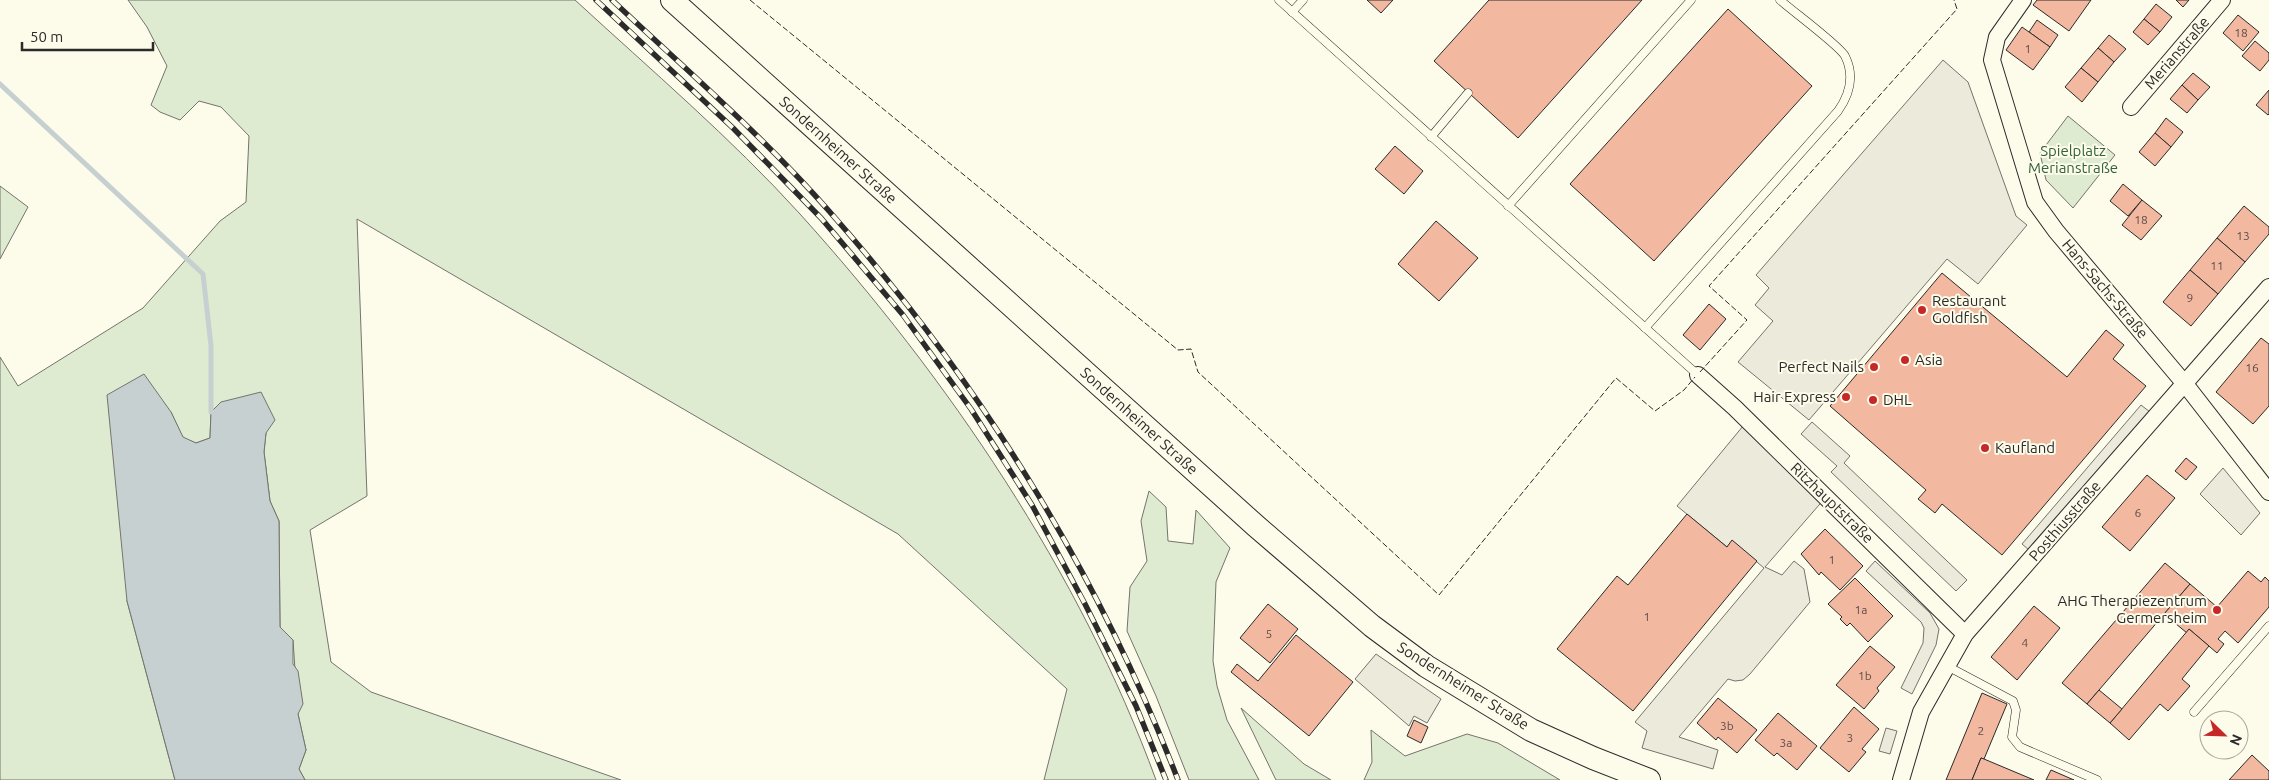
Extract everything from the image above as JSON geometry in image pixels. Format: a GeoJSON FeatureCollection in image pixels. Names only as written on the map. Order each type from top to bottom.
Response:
{"type":"FeatureCollection","features":[{"type":"Feature","properties":{"kind":"main road","name":"Sondernheimer Straße"},"geometry":{"type":"LineString","coordinates":[[672,0],[1248,519],[1372,626],[1426,666],[1531,730],[1585,755],[1649,780]]}},
{"type":"Feature","properties":{"kind":"street","name":"Hans-Sachs-Straße"},"geometry":{"type":"LineString","coordinates":[[2023,0],[1997,37],[1992,60],[2035,202],[2056,231],[2185,384],[2269,492]]}},
{"type":"Feature","properties":{"kind":"street","name":"Merianstraße"},"geometry":{"type":"LineString","coordinates":[[2131,107],[2222,0]]}},
{"type":"Feature","properties":{"kind":"street","name":"Posthiusstraße"},"geometry":{"type":"LineString","coordinates":[[1901,780],[1921,712],[1965,634],[2269,287]]}},
{"type":"Feature","properties":{"kind":"street","name":"Ritzhauptstraße"},"geometry":{"type":"LineString","coordinates":[[1698,375],[1735,408],[1965,634]]}},
{"type":"Feature","properties":{"kind":"lane"},"geometry":{"type":"LineString","coordinates":[[1279,0],[1698,375]]}},
{"type":"Feature","properties":{"kind":"lane"},"geometry":{"type":"LineString","coordinates":[[1292,12],[1303,0]]}},
{"type":"Feature","properties":{"kind":"lane"},"geometry":{"type":"LineString","coordinates":[[1508,206],[1692,0]]}},
{"type":"Feature","properties":{"kind":"lane"},"geometry":{"type":"LineString","coordinates":[[1644,328],[1838,111],[1848,95],[1850,75],[1844,55],[1780,0]]}},
{"type":"Feature","properties":{"kind":"lane"},"geometry":{"type":"LineString","coordinates":[[1431,137],[1468,93]]}},
{"type":"Feature","properties":{"kind":"lane"},"geometry":{"type":"LineString","coordinates":[[2194,712],[2269,626]]}},
{"type":"Feature","properties":{"kind":"lane"},"geometry":{"type":"LineString","coordinates":[[1947,666],[2013,701],[2016,710],[2012,736],[2020,747],[2097,780]]}},
{"type":"Feature","properties":{"kind":"green space"},"geometry":{"type":"Polygon","coordinates":[[[128,0],[575,0],[690,105],[774,186],[855,277],[958,410],[1005,480],[1049,553],[1089,627],[1125,703],[1156,780],[1044,780],[1067,689],[898,534],[357,219],[367,496],[310,530],[331,662],[371,692],[621,780],[305,780],[299,769],[306,750],[298,714],[293,640],[280,627],[279,521],[270,501],[264,452],[266,433],[211,412],[210,438],[196,443],[183,438],[171,412],[127,601],[175,780],[0,780],[0,357],[18,386],[143,308],[220,221],[246,202],[249,136],[221,107],[199,101],[180,120],[160,112],[151,105],[167,66],[147,27],[128,0]]]}},
{"type":"Feature","properties":{"kind":"green space","name":"Spielplatz Merianstraße"},"geometry":{"type":"Polygon","coordinates":[[[2068,116],[2115,155],[2073,208],[2046,180],[2040,153],[2068,116]]]}},
{"type":"Feature","properties":{"kind":"green space"},"geometry":{"type":"Polygon","coordinates":[[[0,186],[28,207],[0,259],[0,186]]]}},
{"type":"Feature","properties":{"kind":"green space"},"geometry":{"type":"Polygon","coordinates":[[[1149,491],[1166,507],[1168,541],[1193,544],[1196,510],[1230,548],[1216,582],[1213,661],[1217,686],[1227,720],[1259,780],[1189,780],[1156,696],[1127,631],[1130,587],[1147,561],[1141,521],[1149,491]]]}},
{"type":"Feature","properties":{"kind":"green space"},"geometry":{"type":"Polygon","coordinates":[[[1241,708],[1304,764],[1331,780],[1276,780],[1241,708]]]}},
{"type":"Feature","properties":{"kind":"green space"},"geometry":{"type":"Polygon","coordinates":[[[1371,730],[1405,756],[1467,734],[1498,743],[1560,780],[1364,780],[1372,762],[1371,730]]]}},
{"type":"Feature","properties":{"kind":"shaded area"},"geometry":{"type":"Polygon","coordinates":[[[1943,60],[1968,82],[2016,216],[2027,225],[1978,284],[1947,259],[1809,420],[1738,362],[1773,321],[1755,305],[1769,288],[1756,275],[1943,60]]]}},
{"type":"Feature","properties":{"kind":"shaded area"},"geometry":{"type":"Polygon","coordinates":[[[144,374],[171,412],[183,437],[196,443],[210,438],[211,412],[221,402],[261,392],[275,420],[266,433],[264,452],[270,501],[279,521],[280,627],[293,640],[293,664],[298,671],[303,704],[298,714],[306,750],[299,769],[305,780],[175,780],[127,601],[107,395],[144,374]]]}},
{"type":"Feature","properties":{"kind":"shaded area"},"geometry":{"type":"Polygon","coordinates":[[[2141,405],[2150,412],[2029,550],[2022,544],[2141,405]]]}},
{"type":"Feature","properties":{"kind":"shaded area"},"geometry":{"type":"Polygon","coordinates":[[[1748,420],[1826,497],[1765,567],[1782,575],[1794,561],[1804,569],[1810,602],[1750,674],[1743,680],[1735,681],[1728,679],[1679,737],[1718,750],[1713,769],[1642,748],[1647,731],[1635,722],[1764,568],[1732,541],[1727,547],[1677,506],[1748,420]]]}},
{"type":"Feature","properties":{"kind":"shaded area"},"geometry":{"type":"Polygon","coordinates":[[[1812,422],[1850,456],[1844,463],[1967,580],[1956,591],[1831,472],[1837,466],[1801,434],[1812,422]]]}},
{"type":"Feature","properties":{"kind":"shaded area"},"geometry":{"type":"Polygon","coordinates":[[[2223,468],[2260,513],[2241,535],[2200,494],[2223,468]]]}},
{"type":"Feature","properties":{"kind":"shaded area"},"geometry":{"type":"Polygon","coordinates":[[[1875,561],[1930,613],[1939,629],[1936,645],[1912,694],[1901,688],[1923,643],[1924,628],[1921,622],[1866,571],[1875,561]]]}},
{"type":"Feature","properties":{"kind":"shaded area"},"geometry":{"type":"Polygon","coordinates":[[[1376,654],[1441,699],[1427,723],[1414,716],[1409,726],[1355,679],[1376,654]]]}},
{"type":"Feature","properties":{"kind":"shaded area"},"geometry":{"type":"Polygon","coordinates":[[[1886,728],[1897,731],[1890,754],[1879,751],[1886,728]]]}},
{"type":"Feature","properties":{"kind":"building"},"geometry":{"type":"Polygon","coordinates":[[[1367,0],[1393,0],[1381,13],[1367,0]]]}},
{"type":"Feature","properties":{"kind":"building"},"geometry":{"type":"Polygon","coordinates":[[[1489,0],[1642,0],[1518,138],[1434,61],[1489,0]]]}},
{"type":"Feature","properties":{"kind":"building"},"geometry":{"type":"Polygon","coordinates":[[[2037,0],[2091,0],[2069,31],[2033,5],[2037,0]]]}},
{"type":"Feature","properties":{"kind":"building"},"geometry":{"type":"Polygon","coordinates":[[[2176,0],[2189,0],[2183,7],[2176,0]]]}},
{"type":"Feature","properties":{"kind":"building"},"geometry":{"type":"Polygon","coordinates":[[[2156,4],[2172,17],[2160,32],[2144,19],[2156,4]]]}},
{"type":"Feature","properties":{"kind":"building"},"geometry":{"type":"Polygon","coordinates":[[[1728,9],[1812,86],[1654,261],[1570,184],[1728,9]]]}},
{"type":"Feature","properties":{"kind":"building"},"geometry":{"type":"Polygon","coordinates":[[[2238,15],[2259,32],[2243,51],[2223,33],[2238,15]]]}},
{"type":"Feature","properties":{"kind":"building"},"geometry":{"type":"Polygon","coordinates":[[[2144,19],[2160,32],[2148,45],[2133,32],[2144,19]]]}},
{"type":"Feature","properties":{"kind":"building"},"geometry":{"type":"Polygon","coordinates":[[[2037,20],[2058,35],[2050,47],[2029,32],[2037,20]]]}},
{"type":"Feature","properties":{"kind":"building"},"geometry":{"type":"Polygon","coordinates":[[[2022,27],[2050,47],[2033,70],[2006,50],[2022,27]]]}},
{"type":"Feature","properties":{"kind":"building"},"geometry":{"type":"Polygon","coordinates":[[[2109,35],[2126,49],[2114,62],[2098,48],[2109,35]]]}},
{"type":"Feature","properties":{"kind":"building"},"geometry":{"type":"Polygon","coordinates":[[[2255,41],[2269,53],[2269,60],[2260,71],[2242,56],[2255,41]]]}},
{"type":"Feature","properties":{"kind":"building"},"geometry":{"type":"Polygon","coordinates":[[[2098,48],[2114,62],[2098,82],[2081,68],[2098,48]]]}},
{"type":"Feature","properties":{"kind":"building"},"geometry":{"type":"Polygon","coordinates":[[[2081,68],[2098,82],[2082,102],[2065,87],[2081,68]]]}},
{"type":"Feature","properties":{"kind":"building"},"geometry":{"type":"Polygon","coordinates":[[[2193,73],[2210,87],[2198,100],[2182,85],[2193,73]]]}},
{"type":"Feature","properties":{"kind":"building"},"geometry":{"type":"Polygon","coordinates":[[[2182,85],[2198,100],[2187,113],[2170,99],[2182,85]]]}},
{"type":"Feature","properties":{"kind":"building"},"geometry":{"type":"Polygon","coordinates":[[[2269,90],[2269,114],[2268,115],[2256,105],[2269,90]]]}},
{"type":"Feature","properties":{"kind":"building"},"geometry":{"type":"Polygon","coordinates":[[[2166,118],[2183,132],[2171,147],[2155,133],[2166,118]]]}},
{"type":"Feature","properties":{"kind":"building"},"geometry":{"type":"Polygon","coordinates":[[[2155,133],[2171,147],[2155,166],[2139,152],[2155,133]]]}},
{"type":"Feature","properties":{"kind":"building"},"geometry":{"type":"Polygon","coordinates":[[[1395,146],[1423,171],[1404,194],[1375,169],[1395,146]]]}},
{"type":"Feature","properties":{"kind":"building"},"geometry":{"type":"Polygon","coordinates":[[[2123,184],[2142,200],[2128,216],[2110,201],[2123,184]]]}},
{"type":"Feature","properties":{"kind":"building"},"geometry":{"type":"Polygon","coordinates":[[[2142,200],[2162,216],[2141,240],[2122,225],[2142,200]]]}},
{"type":"Feature","properties":{"kind":"building"},"geometry":{"type":"Polygon","coordinates":[[[2244,206],[2269,227],[2269,234],[2245,262],[2217,238],[2244,206]]]}},
{"type":"Feature","properties":{"kind":"building"},"geometry":{"type":"Polygon","coordinates":[[[1436,221],[1478,258],[1439,301],[1398,264],[1436,221]]]}},
{"type":"Feature","properties":{"kind":"building"},"geometry":{"type":"Polygon","coordinates":[[[2217,238],[2245,262],[2218,294],[2190,270],[2217,238]]]}},
{"type":"Feature","properties":{"kind":"building"},"geometry":{"type":"Polygon","coordinates":[[[2190,270],[2218,294],[2191,326],[2163,302],[2190,270]]]}},
{"type":"Feature","properties":{"kind":"building","name":"Kaufland"},"geometry":{"type":"Polygon","coordinates":[[[1942,273],[2067,377],[2106,330],[2124,345],[2113,359],[2146,386],[2002,555],[1942,504],[1935,513],[1918,499],[1926,490],[1830,406],[1942,273]]]}},
{"type":"Feature","properties":{"kind":"building"},"geometry":{"type":"Polygon","coordinates":[[[1709,304],[1726,319],[1700,350],[1683,335],[1709,304]]]}},
{"type":"Feature","properties":{"kind":"building"},"geometry":{"type":"Polygon","coordinates":[[[2261,338],[2269,344],[2269,406],[2253,424],[2216,392],[2261,338]]]}},
{"type":"Feature","properties":{"kind":"building"},"geometry":{"type":"Polygon","coordinates":[[[2186,458],[2197,467],[2186,480],[2175,471],[2186,458]]]}},
{"type":"Feature","properties":{"kind":"building"},"geometry":{"type":"Polygon","coordinates":[[[2147,475],[2175,498],[2130,551],[2102,527],[2147,475]]]}},
{"type":"Feature","properties":{"kind":"building"},"geometry":{"type":"Polygon","coordinates":[[[1687,514],[1727,547],[1732,540],[1757,561],[1633,711],[1557,649],[1617,576],[1628,585],[1687,514]]]}},
{"type":"Feature","properties":{"kind":"building"},"geometry":{"type":"Polygon","coordinates":[[[1825,529],[1863,566],[1840,590],[1821,572],[1819,575],[1801,554],[1825,529]]]}},
{"type":"Feature","properties":{"kind":"building"},"geometry":{"type":"Polygon","coordinates":[[[2165,563],[2190,584],[2087,704],[2062,683],[2165,563]]]}},
{"type":"Feature","properties":{"kind":"building","name":"AHG Therapiezentrum Germersheim"},"geometry":{"type":"Polygon","coordinates":[[[2248,571],[2261,582],[2265,577],[2269,581],[2269,607],[2238,643],[2225,631],[2218,639],[2224,644],[2217,653],[2189,629],[2187,633],[2164,614],[2190,584],[2217,607],[2248,571]]]}},
{"type":"Feature","properties":{"kind":"building"},"geometry":{"type":"Polygon","coordinates":[[[1855,578],[1893,616],[1868,642],[1850,623],[1847,626],[1840,619],[1842,617],[1828,604],[1855,578]]]}},
{"type":"Feature","properties":{"kind":"building"},"geometry":{"type":"Polygon","coordinates":[[[1268,604],[1298,629],[1270,663],[1240,638],[1268,604]]]}},
{"type":"Feature","properties":{"kind":"building"},"geometry":{"type":"Polygon","coordinates":[[[2034,606],[2060,628],[2017,680],[1991,657],[2034,606]]]}},
{"type":"Feature","properties":{"kind":"building"},"geometry":{"type":"Polygon","coordinates":[[[2189,629],[2209,646],[2182,679],[2190,686],[2168,711],[2160,704],[2129,740],[2110,723],[2189,629]]]}},
{"type":"Feature","properties":{"kind":"building"},"geometry":{"type":"Polygon","coordinates":[[[1296,635],[1353,682],[1309,736],[1231,672],[1237,664],[1258,681],[1296,635]]]}},
{"type":"Feature","properties":{"kind":"building"},"geometry":{"type":"Polygon","coordinates":[[[1870,646],[1895,667],[1877,688],[1879,691],[1864,709],[1836,685],[1870,646]]]}},
{"type":"Feature","properties":{"kind":"building"},"geometry":{"type":"Polygon","coordinates":[[[2099,690],[2122,709],[2110,723],[2087,704],[2099,690]]]}},
{"type":"Feature","properties":{"kind":"building"},"geometry":{"type":"Polygon","coordinates":[[[1982,693],[2007,704],[1984,759],[1981,758],[1972,780],[1946,780],[1982,693]]]}},
{"type":"Feature","properties":{"kind":"building"},"geometry":{"type":"Polygon","coordinates":[[[1718,698],[1757,730],[1737,753],[1718,737],[1716,740],[1697,723],[1718,698]]]}},
{"type":"Feature","properties":{"kind":"building"},"geometry":{"type":"Polygon","coordinates":[[[1854,707],[1879,729],[1862,749],[1866,752],[1849,772],[1820,748],[1854,707]]]}},
{"type":"Feature","properties":{"kind":"building"},"geometry":{"type":"Polygon","coordinates":[[[1778,713],[1817,746],[1797,770],[1777,753],[1774,756],[1755,740],[1778,713]]]}},
{"type":"Feature","properties":{"kind":"building"},"geometry":{"type":"Polygon","coordinates":[[[1414,720],[1428,727],[1421,743],[1407,736],[1414,720]]]}},
{"type":"Feature","properties":{"kind":"building"},"geometry":{"type":"Polygon","coordinates":[[[2252,755],[2269,771],[2269,780],[2229,780],[2249,760],[2252,755]]]}},
{"type":"Feature","properties":{"kind":"building"},"geometry":{"type":"Polygon","coordinates":[[[1981,758],[1984,759],[2034,780],[1972,780],[1981,758]]]}},
{"type":"Feature","properties":{"kind":"building"},"geometry":{"type":"Polygon","coordinates":[[[2051,770],[2074,780],[2046,780],[2051,770]]]}},
{"type":"Feature","properties":{"kind":"waterway"},"geometry":{"type":"LineString","coordinates":[[0,84],[203,274],[211,346],[211,412]]}},
{"type":"Feature","properties":{"kind":"railway"},"geometry":{"type":"LineString","coordinates":[[596,0],[733,128],[821,218],[903,315],[971,409],[1032,505],[1085,604],[1136,706],[1166,780]]}},
{"type":"Feature","properties":{"kind":"railway"},"geometry":{"type":"LineString","coordinates":[[612,0],[751,129],[804,183],[883,275],[935,341],[1029,480],[1071,553],[1111,627],[1146,703],[1178,780]]}},
{"type":"Feature","properties":{"kind":"fence"},"geometry":{"type":"LineString","coordinates":[[750,0],[1178,350],[1191,349],[1198,372],[1439,595],[1616,378],[1655,411],[1684,390],[1695,377]]}},
{"type":"Feature","properties":{"kind":"fence"},"geometry":{"type":"LineString","coordinates":[[1700,372],[1747,320],[1709,286],[1957,9],[1954,0]]}},
{"type":"Feature","properties":{"kind":"place","name":"Restaurant Goldfish"},"geometry":{"type":"Point","coordinates":[1922,310]}},
{"type":"Feature","properties":{"kind":"place","name":"Asia"},"geometry":{"type":"Point","coordinates":[1905,360]}},
{"type":"Feature","properties":{"kind":"place","name":"Perfect Nails"},"geometry":{"type":"Point","coordinates":[1874,367]}},
{"type":"Feature","properties":{"kind":"place","name":"Hair Express"},"geometry":{"type":"Point","coordinates":[1846,397]}},
{"type":"Feature","properties":{"kind":"place","name":"DHL"},"geometry":{"type":"Point","coordinates":[1873,400]}},
{"type":"Feature","properties":{"kind":"place","name":"Kaufland"},"geometry":{"type":"Point","coordinates":[1985,448]}},
{"type":"Feature","properties":{"kind":"place","name":"AHG Therapiezentrum Germersheim"},"geometry":{"type":"Point","coordinates":[2217,610]}}]}
